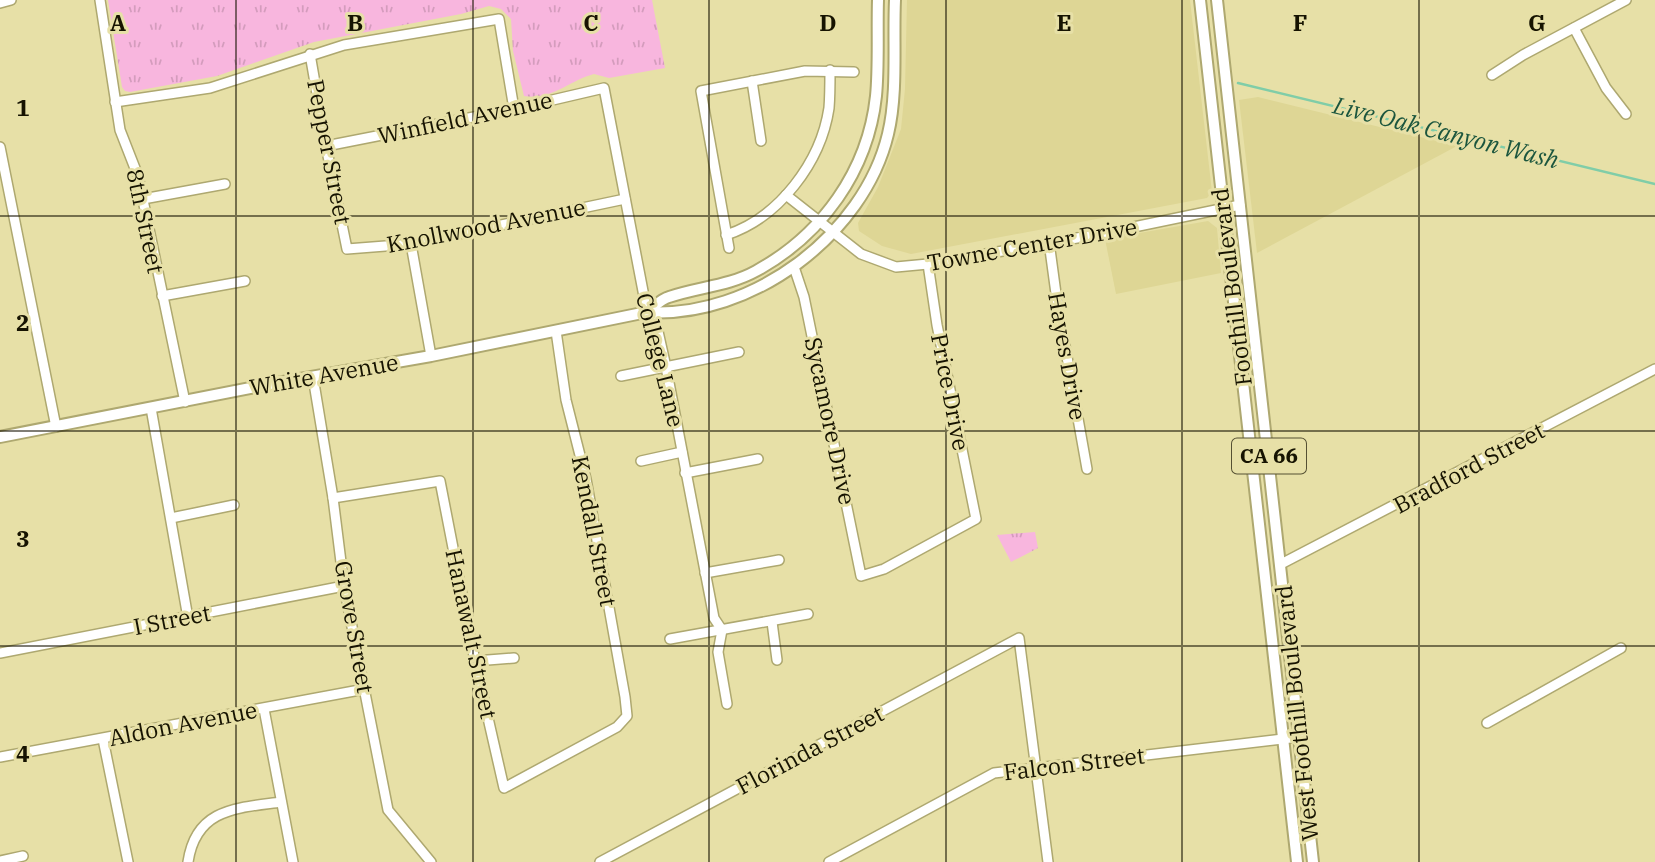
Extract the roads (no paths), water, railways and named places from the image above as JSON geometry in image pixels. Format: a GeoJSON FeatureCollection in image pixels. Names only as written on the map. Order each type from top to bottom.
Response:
{"type":"FeatureCollection","features":[{"type":"Feature","properties":{"kind":"main road","name":"White Avenue"},"geometry":{"type":"LineString","coordinates":[[647,312],[667,297],[716,286],[755,272],[784,253],[820,221],[851,178],[870,128],[876,97],[878,0]]}},
{"type":"Feature","properties":{"kind":"main road","name":"White Avenue"},"geometry":{"type":"LineString","coordinates":[[0,437],[431,356],[647,312],[671,313],[728,300],[764,285],[794,267],[818,248],[852,209],[876,168],[888,133],[895,0]]}},
{"type":"Feature","properties":{"kind":"main road","name":"Foothill Boulevard"},"geometry":{"type":"LineString","coordinates":[[1200,0],[1266,573]]}},
{"type":"Feature","properties":{"kind":"main road","name":"Foothill Boulevard"},"geometry":{"type":"LineString","coordinates":[[1217,0],[1281,564]]}},
{"type":"Feature","properties":{"kind":"main road","name":"West Foothill Boulevard"},"geometry":{"type":"LineString","coordinates":[[1281,564],[1313,862]]}},
{"type":"Feature","properties":{"kind":"main road","name":"West Foothill Boulevard"},"geometry":{"type":"LineString","coordinates":[[1266,573],[1297,862]]}},
{"type":"Feature","properties":{"kind":"street"},"geometry":{"type":"LineString","coordinates":[[0,3],[11,0]]}},
{"type":"Feature","properties":{"kind":"street","name":"8th Street"},"geometry":{"type":"LineString","coordinates":[[100,0],[120,130],[138,176],[144,200],[185,402]]}},
{"type":"Feature","properties":{"kind":"street"},"geometry":{"type":"LineString","coordinates":[[1492,75],[1523,55],[1626,0]]}},
{"type":"Feature","properties":{"kind":"street"},"geometry":{"type":"LineString","coordinates":[[115,102],[210,88],[344,45],[499,19],[514,109]]}},
{"type":"Feature","properties":{"kind":"street"},"geometry":{"type":"LineString","coordinates":[[1574,28],[1606,88],[1626,114]]}},
{"type":"Feature","properties":{"kind":"street","name":"Pepper Street"},"geometry":{"type":"LineString","coordinates":[[310,54],[347,249]]}},
{"type":"Feature","properties":{"kind":"street"},"geometry":{"type":"LineString","coordinates":[[726,234],[757,221],[786,195],[818,146],[829,109],[830,70]]}},
{"type":"Feature","properties":{"kind":"street"},"geometry":{"type":"LineString","coordinates":[[729,248],[701,92],[805,71],[854,72]]}},
{"type":"Feature","properties":{"kind":"street"},"geometry":{"type":"LineString","coordinates":[[752,81],[761,141]]}},
{"type":"Feature","properties":{"kind":"street","name":"Winfield Avenue"},"geometry":{"type":"LineString","coordinates":[[326,146],[514,109],[604,88]]}},
{"type":"Feature","properties":{"kind":"street","name":"College Lane"},"geometry":{"type":"LineString","coordinates":[[604,88],[647,312],[657,327],[714,618],[722,630]]}},
{"type":"Feature","properties":{"kind":"street"},"geometry":{"type":"LineString","coordinates":[[0,147],[56,427]]}},
{"type":"Feature","properties":{"kind":"street"},"geometry":{"type":"LineString","coordinates":[[144,200],[225,184]]}},
{"type":"Feature","properties":{"kind":"street","name":"Towne Center Drive"},"geometry":{"type":"LineString","coordinates":[[786,195],[861,254],[896,267],[928,264],[1134,228],[1240,205]]}},
{"type":"Feature","properties":{"kind":"street","name":"Knollwood Avenue"},"geometry":{"type":"LineString","coordinates":[[347,249],[411,244],[625,199]]}},
{"type":"Feature","properties":{"kind":"street"},"geometry":{"type":"LineString","coordinates":[[0,218],[12,215]]}},
{"type":"Feature","properties":{"kind":"street","name":"Hayes Drive"},"geometry":{"type":"LineString","coordinates":[[1049,242],[1087,468]]}},
{"type":"Feature","properties":{"kind":"street"},"geometry":{"type":"LineString","coordinates":[[411,244],[431,356]]}},
{"type":"Feature","properties":{"kind":"street","name":"Price Drive"},"geometry":{"type":"LineString","coordinates":[[862,576],[884,569],[976,519],[937,325],[928,264]]}},
{"type":"Feature","properties":{"kind":"street","name":"Sycamore Drive"},"geometry":{"type":"LineString","coordinates":[[794,267],[804,297],[862,576]]}},
{"type":"Feature","properties":{"kind":"street"},"geometry":{"type":"LineString","coordinates":[[162,296],[245,281]]}},
{"type":"Feature","properties":{"kind":"street","name":"Kendall Street"},"geometry":{"type":"LineString","coordinates":[[504,788],[617,727],[627,716],[586,479],[566,400],[556,331]]}},
{"type":"Feature","properties":{"kind":"street"},"geometry":{"type":"LineString","coordinates":[[621,376],[739,352]]}},
{"type":"Feature","properties":{"kind":"street","name":"Bradford Street"},"geometry":{"type":"LineString","coordinates":[[1281,564],[1655,369]]}},
{"type":"Feature","properties":{"kind":"street","name":"Grove Street"},"geometry":{"type":"LineString","coordinates":[[313,377],[344,586],[388,810],[431,862]]}},
{"type":"Feature","properties":{"kind":"street"},"geometry":{"type":"LineString","coordinates":[[151,408],[188,618]]}},
{"type":"Feature","properties":{"kind":"street"},"geometry":{"type":"LineString","coordinates":[[640,461],[682,452]]}},
{"type":"Feature","properties":{"kind":"street"},"geometry":{"type":"LineString","coordinates":[[685,473],[758,459]]}},
{"type":"Feature","properties":{"kind":"street","name":"Hanawalt Street"},"geometry":{"type":"LineString","coordinates":[[333,498],[440,481],[475,661],[504,788]]}},
{"type":"Feature","properties":{"kind":"street"},"geometry":{"type":"LineString","coordinates":[[171,518],[234,505]]}},
{"type":"Feature","properties":{"kind":"street"},"geometry":{"type":"LineString","coordinates":[[705,573],[779,560]]}},
{"type":"Feature","properties":{"kind":"street","name":"I Street"},"geometry":{"type":"LineString","coordinates":[[0,653],[344,586]]}},
{"type":"Feature","properties":{"kind":"street"},"geometry":{"type":"LineString","coordinates":[[670,639],[808,614]]}},
{"type":"Feature","properties":{"kind":"street"},"geometry":{"type":"LineString","coordinates":[[772,622],[777,660]]}},
{"type":"Feature","properties":{"kind":"street"},"geometry":{"type":"LineString","coordinates":[[722,630],[718,652],[727,704]]}},
{"type":"Feature","properties":{"kind":"street","name":"Florinda Street"},"geometry":{"type":"LineString","coordinates":[[600,862],[1019,638],[1037,766]]}},
{"type":"Feature","properties":{"kind":"street"},"geometry":{"type":"LineString","coordinates":[[1487,723],[1622,648]]}},
{"type":"Feature","properties":{"kind":"street"},"geometry":{"type":"LineString","coordinates":[[475,661],[514,658]]}},
{"type":"Feature","properties":{"kind":"street","name":"Aldon Avenue"},"geometry":{"type":"LineString","coordinates":[[0,757],[365,689]]}},
{"type":"Feature","properties":{"kind":"street"},"geometry":{"type":"LineString","coordinates":[[264,709],[293,862]]}},
{"type":"Feature","properties":{"kind":"street","name":"Falcon Street"},"geometry":{"type":"LineString","coordinates":[[829,862],[994,773],[1299,737]]}},
{"type":"Feature","properties":{"kind":"street"},"geometry":{"type":"LineString","coordinates":[[103,739],[128,862]]}},
{"type":"Feature","properties":{"kind":"street"},"geometry":{"type":"LineString","coordinates":[[1037,766],[1048,862]]}},
{"type":"Feature","properties":{"kind":"street"},"geometry":{"type":"LineString","coordinates":[[188,862],[191,846],[204,824],[231,809],[281,802]]}},
{"type":"Feature","properties":{"kind":"street"},"geometry":{"type":"LineString","coordinates":[[0,861],[23,856]]}},
{"type":"Feature","properties":{"kind":"waterway","name":"Live Oak Canyon Wash"},"geometry":{"type":"LineString","coordinates":[[1238,83],[1655,184]]}}]}
